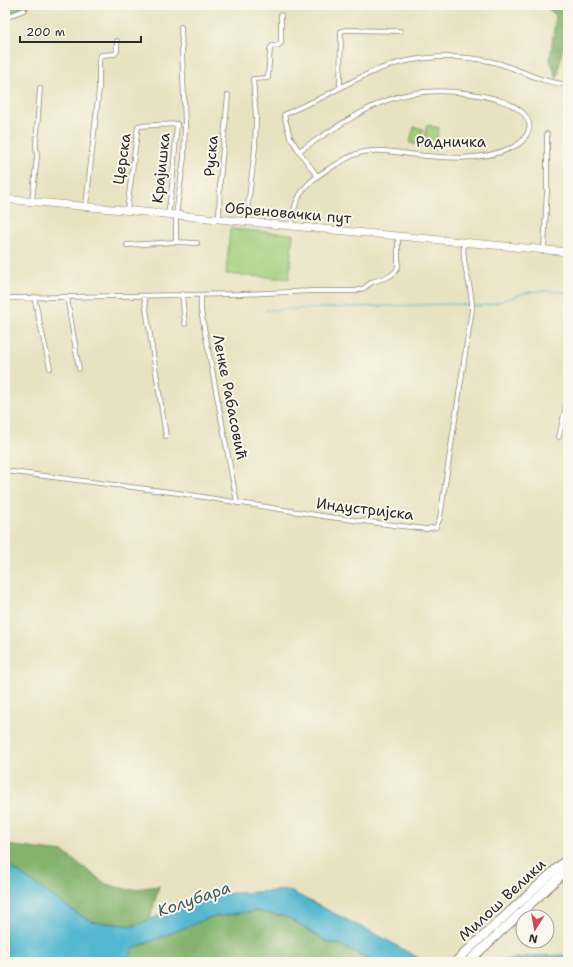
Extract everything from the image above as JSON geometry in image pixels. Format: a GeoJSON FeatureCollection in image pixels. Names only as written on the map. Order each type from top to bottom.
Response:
{"type":"FeatureCollection","features":[{"type":"Feature","properties":{"kind":"highway","name":"Милош Велики"},"geometry":{"type":"LineString","coordinates":[[455,962],[568,858]]}},
{"type":"Feature","properties":{"kind":"highway","name":"Милош Велики"},"geometry":{"type":"LineString","coordinates":[[468,962],[568,869]]}},
{"type":"Feature","properties":{"kind":"main road","name":"Обреновачки пут"},"geometry":{"type":"LineString","coordinates":[[5,199],[568,252]]}},
{"type":"Feature","properties":{"kind":"street"},"geometry":{"type":"LineString","coordinates":[[5,18],[24,10]]}},
{"type":"Feature","properties":{"kind":"street"},"geometry":{"type":"LineString","coordinates":[[246,222],[255,148],[256,117],[253,80],[268,78],[271,48],[281,43],[281,14]]}},
{"type":"Feature","properties":{"kind":"street"},"geometry":{"type":"LineString","coordinates":[[176,242],[172,215],[184,158],[185,124],[181,27]]}},
{"type":"Feature","properties":{"kind":"street"},"geometry":{"type":"LineString","coordinates":[[340,88],[341,31],[400,31]]}},
{"type":"Feature","properties":{"kind":"street"},"geometry":{"type":"LineString","coordinates":[[86,206],[98,101],[99,61],[101,55],[115,54],[117,51],[117,41]]}},
{"type":"Feature","properties":{"kind":"street"},"geometry":{"type":"LineString","coordinates":[[317,176],[290,137],[284,115],[378,70],[407,61],[441,57],[488,61],[507,65],[524,74],[546,81],[568,84]]}},
{"type":"Feature","properties":{"kind":"street"},"geometry":{"type":"LineString","coordinates":[[32,201],[37,157],[36,144],[40,88]]}},
{"type":"Feature","properties":{"kind":"street","name":"Радничка"},"geometry":{"type":"LineString","coordinates":[[291,226],[293,210],[299,195],[306,186],[317,176],[332,166],[363,152],[384,150],[453,157],[482,156],[498,153],[521,143],[527,133],[529,124],[519,109],[505,102],[472,94],[445,91],[412,94],[389,99],[368,109],[299,150]]}},
{"type":"Feature","properties":{"kind":"street","name":"Руска"},"geometry":{"type":"LineString","coordinates":[[219,219],[220,180],[228,96]]}},
{"type":"Feature","properties":{"kind":"street","name":"Крајишка"},"geometry":{"type":"LineString","coordinates":[[172,215],[172,186],[177,124]]}},
{"type":"Feature","properties":{"kind":"street","name":"Церска"},"geometry":{"type":"LineString","coordinates":[[127,210],[138,126],[177,124]]}},
{"type":"Feature","properties":{"kind":"street"},"geometry":{"type":"LineString","coordinates":[[544,250],[547,189],[546,134]]}},
{"type":"Feature","properties":{"kind":"street"},"geometry":{"type":"LineString","coordinates":[[5,298],[356,291],[364,288],[372,282],[390,276],[396,271],[398,266],[398,236]]}},
{"type":"Feature","properties":{"kind":"street"},"geometry":{"type":"LineString","coordinates":[[127,245],[176,242],[198,243]]}},
{"type":"Feature","properties":{"kind":"street","name":"Индустријска"},"geometry":{"type":"LineString","coordinates":[[5,470],[178,493],[329,517],[426,529],[436,527],[440,518],[472,308],[471,291],[463,261],[464,243]]}},
{"type":"Feature","properties":{"kind":"street"},"geometry":{"type":"LineString","coordinates":[[182,294],[186,324]]}},
{"type":"Feature","properties":{"kind":"street","name":"Ленке Рабасовић"},"geometry":{"type":"LineString","coordinates":[[201,295],[201,311],[237,503]]}},
{"type":"Feature","properties":{"kind":"street"},"geometry":{"type":"LineString","coordinates":[[144,296],[166,436]]}},
{"type":"Feature","properties":{"kind":"street"},"geometry":{"type":"LineString","coordinates":[[34,297],[50,368]]}},
{"type":"Feature","properties":{"kind":"street"},"geometry":{"type":"LineString","coordinates":[[67,297],[79,369]]}},
{"type":"Feature","properties":{"kind":"street"},"geometry":{"type":"LineString","coordinates":[[559,437],[568,396]]}},
{"type":"Feature","properties":{"kind":"green space"},"geometry":{"type":"Polygon","coordinates":[[[5,5],[29,5],[29,7],[5,15],[5,5]]]}},
{"type":"Feature","properties":{"kind":"green space"},"geometry":{"type":"Polygon","coordinates":[[[543,5],[568,5],[568,18],[557,79],[550,59],[556,15],[543,5]]]}},
{"type":"Feature","properties":{"kind":"green space"},"geometry":{"type":"Polygon","coordinates":[[[427,125],[439,128],[434,150],[422,147],[427,125]]]}},
{"type":"Feature","properties":{"kind":"green space"},"geometry":{"type":"Polygon","coordinates":[[[414,127],[423,129],[419,145],[410,143],[414,127]]]}},
{"type":"Feature","properties":{"kind":"green space"},"geometry":{"type":"Polygon","coordinates":[[[230,229],[293,234],[289,279],[226,274],[230,229]]]}},
{"type":"Feature","properties":{"kind":"green space"},"geometry":{"type":"Polygon","coordinates":[[[5,845],[63,852],[106,884],[128,890],[159,886],[150,919],[134,926],[94,922],[81,916],[5,863],[5,845]]]}},
{"type":"Feature","properties":{"kind":"green space"},"geometry":{"type":"Polygon","coordinates":[[[256,911],[287,917],[329,943],[339,944],[375,962],[131,962],[127,958],[134,948],[211,917],[256,911]]]}},
{"type":"Feature","properties":{"kind":"water"},"geometry":{"type":"Polygon","coordinates":[[[5,863],[81,916],[94,922],[134,926],[182,906],[222,894],[288,890],[385,939],[420,959],[431,962],[375,962],[339,944],[329,943],[287,917],[256,911],[211,917],[134,948],[127,958],[131,962],[5,962],[5,863]]]}},
{"type":"Feature","properties":{"kind":"water"},"geometry":{"type":"Polygon","coordinates":[[[568,955],[568,962],[494,962],[533,956],[568,955]]]}},
{"type":"Feature","properties":{"kind":"waterway"},"geometry":{"type":"LineString","coordinates":[[474,306],[488,305],[530,292],[568,292]]}},
{"type":"Feature","properties":{"kind":"waterway"},"geometry":{"type":"LineString","coordinates":[[265,310],[451,304],[471,305]]}},
{"type":"Feature","properties":{"kind":"water label","name":"Колубара"},"geometry":{"type":"Point","coordinates":[194,899]}}]}
